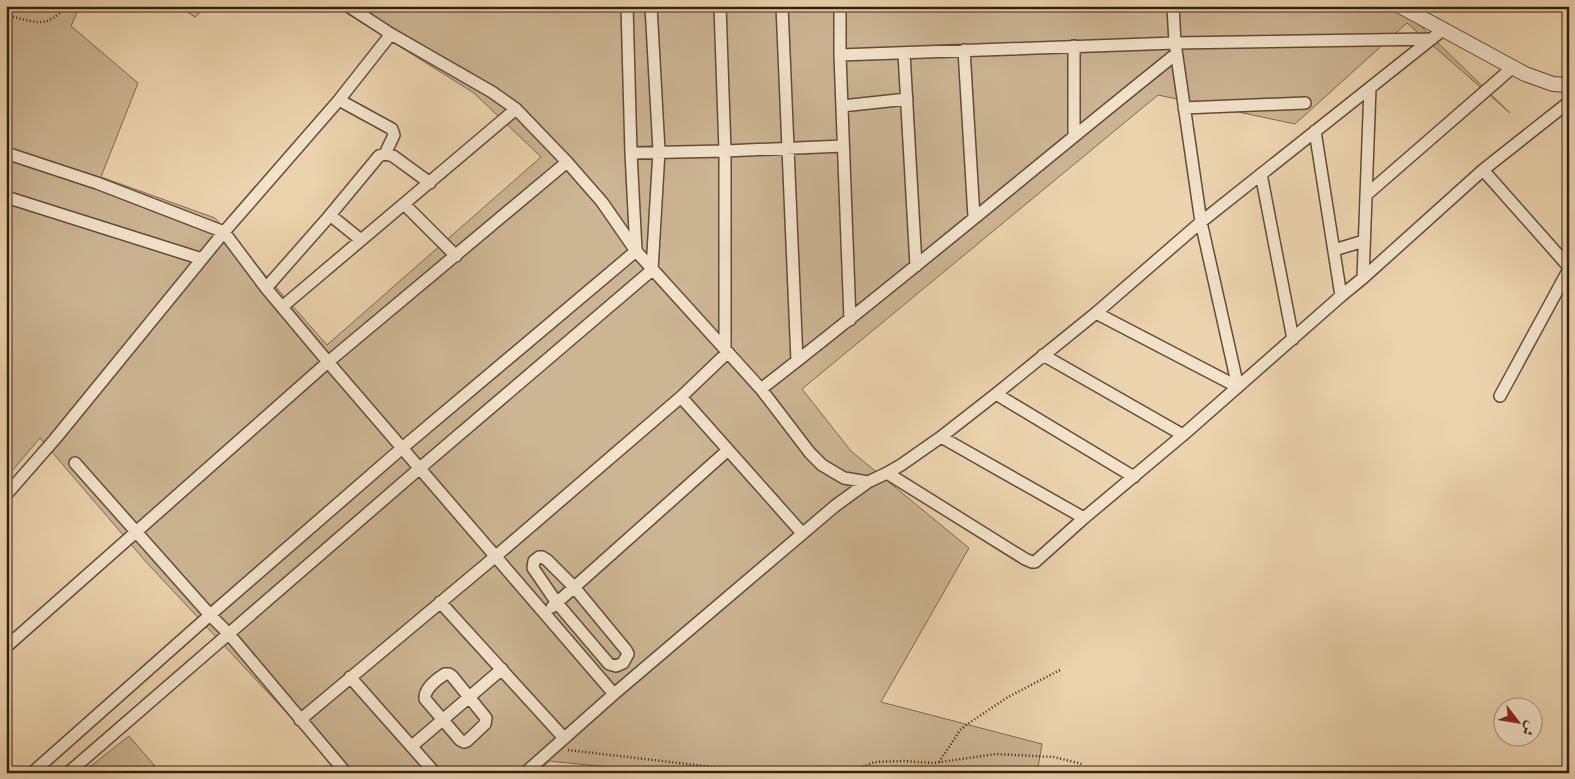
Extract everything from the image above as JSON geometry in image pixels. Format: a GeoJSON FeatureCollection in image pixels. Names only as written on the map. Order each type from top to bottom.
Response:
{"type":"FeatureCollection","features":[{"type":"Feature","properties":{"kind":"street"},"geometry":{"type":"LineString","coordinates":[[348,6],[492,92],[516,109],[602,202],[636,251],[760,389],[822,465],[844,478],[868,482]]}},
{"type":"Feature","properties":{"kind":"street"},"geometry":{"type":"LineString","coordinates":[[627,6],[630,153],[636,251]]}},
{"type":"Feature","properties":{"kind":"street"},"geometry":{"type":"LineString","coordinates":[[68,773],[228,633],[652,270],[659,151],[651,6]]}},
{"type":"Feature","properties":{"kind":"street"},"geometry":{"type":"LineString","coordinates":[[300,720],[496,556],[681,397],[726,351],[725,151],[720,6]]}},
{"type":"Feature","properties":{"kind":"street"},"geometry":{"type":"LineString","coordinates":[[782,6],[798,360]]}},
{"type":"Feature","properties":{"kind":"street"},"geometry":{"type":"LineString","coordinates":[[840,6],[840,55],[850,320]]}},
{"type":"Feature","properties":{"kind":"street"},"geometry":{"type":"LineString","coordinates":[[1173,6],[1175,48],[1202,222],[1238,387]]}},
{"type":"Feature","properties":{"kind":"street"},"geometry":{"type":"LineString","coordinates":[[1400,6],[1512,68],[1553,84],[1569,85]]}},
{"type":"Feature","properties":{"kind":"street"},"geometry":{"type":"LineString","coordinates":[[525,773],[614,694],[834,506],[868,482],[887,473],[941,437],[996,394],[1096,313],[1202,222],[1444,29]]}},
{"type":"Feature","properties":{"kind":"street"},"geometry":{"type":"LineString","coordinates":[[6,495],[55,439],[224,232],[339,100],[392,34]]}},
{"type":"Feature","properties":{"kind":"street"},"geometry":{"type":"LineString","coordinates":[[840,55],[1074,46],[1175,48],[1432,39]]}},
{"type":"Feature","properties":{"kind":"street"},"geometry":{"type":"LineString","coordinates":[[1074,46],[1074,136]]}},
{"type":"Feature","properties":{"kind":"street"},"geometry":{"type":"LineString","coordinates":[[760,389],[850,320],[916,266],[1074,136],[1175,48]]}},
{"type":"Feature","properties":{"kind":"street"},"geometry":{"type":"LineString","coordinates":[[964,50],[974,218]]}},
{"type":"Feature","properties":{"kind":"street"},"geometry":{"type":"LineString","coordinates":[[904,53],[916,266]]}},
{"type":"Feature","properties":{"kind":"street"},"geometry":{"type":"LineString","coordinates":[[1366,195],[1512,68]]}},
{"type":"Feature","properties":{"kind":"street"},"geometry":{"type":"LineString","coordinates":[[1363,278],[1370,88]]}},
{"type":"Feature","properties":{"kind":"street"},"geometry":{"type":"LineString","coordinates":[[842,106],[907,98]]}},
{"type":"Feature","properties":{"kind":"street"},"geometry":{"type":"LineString","coordinates":[[339,100],[392,129],[394,135],[385,154]]}},
{"type":"Feature","properties":{"kind":"street"},"geometry":{"type":"LineString","coordinates":[[887,473],[1032,562],[1038,560],[1084,518],[1183,435],[1363,278],[1484,170],[1569,102]]}},
{"type":"Feature","properties":{"kind":"street"},"geometry":{"type":"LineString","coordinates":[[1184,108],[1304,103]]}},
{"type":"Feature","properties":{"kind":"street"},"geometry":{"type":"LineString","coordinates":[[282,307],[516,109]]}},
{"type":"Feature","properties":{"kind":"street"},"geometry":{"type":"LineString","coordinates":[[1315,131],[1341,296]]}},
{"type":"Feature","properties":{"kind":"street"},"geometry":{"type":"LineString","coordinates":[[630,153],[843,146]]}},
{"type":"Feature","properties":{"kind":"street"},"geometry":{"type":"LineString","coordinates":[[6,153],[97,183],[224,232],[266,288],[401,449],[420,468],[614,694]]}},
{"type":"Feature","properties":{"kind":"street"},"geometry":{"type":"LineString","coordinates":[[266,288],[330,215],[376,158],[385,154],[393,156],[430,183]]}},
{"type":"Feature","properties":{"kind":"street"},"geometry":{"type":"LineString","coordinates":[[6,647],[328,362],[567,162]]}},
{"type":"Feature","properties":{"kind":"street"},"geometry":{"type":"LineString","coordinates":[[1484,170],[1569,268],[1500,396]]}},
{"type":"Feature","properties":{"kind":"street"},"geometry":{"type":"LineString","coordinates":[[1261,174],[1293,339]]}},
{"type":"Feature","properties":{"kind":"street"},"geometry":{"type":"LineString","coordinates":[[6,197],[202,259]]}},
{"type":"Feature","properties":{"kind":"street"},"geometry":{"type":"LineString","coordinates":[[404,204],[456,256]]}},
{"type":"Feature","properties":{"kind":"street"},"geometry":{"type":"LineString","coordinates":[[330,215],[362,240]]}},
{"type":"Feature","properties":{"kind":"street"},"geometry":{"type":"LineString","coordinates":[[1334,250],[1364,241]]}},
{"type":"Feature","properties":{"kind":"street"},"geometry":{"type":"LineString","coordinates":[[32,773],[401,449],[636,251]]}},
{"type":"Feature","properties":{"kind":"street"},"geometry":{"type":"LineString","coordinates":[[1096,313],[1238,387]]}},
{"type":"Feature","properties":{"kind":"street"},"geometry":{"type":"LineString","coordinates":[[1044,356],[1183,435]]}},
{"type":"Feature","properties":{"kind":"street"},"geometry":{"type":"LineString","coordinates":[[996,394],[1134,477]]}},
{"type":"Feature","properties":{"kind":"street"},"geometry":{"type":"LineString","coordinates":[[681,397],[802,533]]}},
{"type":"Feature","properties":{"kind":"street"},"geometry":{"type":"LineString","coordinates":[[941,437],[1084,518]]}},
{"type":"Feature","properties":{"kind":"street"},"geometry":{"type":"LineString","coordinates":[[545,614],[728,450]]}},
{"type":"Feature","properties":{"kind":"street"},"geometry":{"type":"LineString","coordinates":[[75,463],[228,633],[346,773]]}},
{"type":"Feature","properties":{"kind":"street"},"geometry":{"type":"LineString","coordinates":[[539,557],[547,560],[574,587],[626,650],[628,654],[623,662],[616,666],[610,664],[557,603],[533,568],[534,561],[539,557]]}},
{"type":"Feature","properties":{"kind":"street"},"geometry":{"type":"LineString","coordinates":[[440,602],[564,738]]}},
{"type":"Feature","properties":{"kind":"street"},"geometry":{"type":"LineString","coordinates":[[412,746],[502,669]]}},
{"type":"Feature","properties":{"kind":"street"},"geometry":{"type":"LineString","coordinates":[[445,674],[450,675],[487,720],[484,726],[469,740],[464,742],[442,720],[426,702],[424,695],[445,674]]}},
{"type":"Feature","properties":{"kind":"street"},"geometry":{"type":"LineString","coordinates":[[350,677],[435,773]]}},
{"type":"Feature","properties":{"kind":"path"},"geometry":{"type":"LineString","coordinates":[[6,15],[44,23],[55,18],[66,6]]}},
{"type":"Feature","properties":{"kind":"path"},"geometry":{"type":"LineString","coordinates":[[939,762],[960,730],[969,723],[1008,697],[1060,670]]}},
{"type":"Feature","properties":{"kind":"path"},"geometry":{"type":"LineString","coordinates":[[554,748],[764,773]]}},
{"type":"Feature","properties":{"kind":"path"},"geometry":{"type":"LineString","coordinates":[[850,773],[874,762],[939,762],[996,754],[1045,756],[1082,764]]}},
{"type":"Feature","properties":{"kind":"shaded area"},"geometry":{"type":"Polygon","coordinates":[[[6,6],[80,6],[71,26],[138,83],[101,177],[215,218],[327,345],[541,157],[474,93],[335,6],[1400,6],[1510,113],[1407,23],[1295,124],[1158,95],[802,389],[851,451],[969,548],[881,702],[1042,744],[1037,773],[946,773],[936,769],[935,773],[667,773],[549,761],[538,773],[343,773],[147,563],[40,438],[6,478],[6,6]]]}},
{"type":"Feature","properties":{"kind":"shaded area"},"geometry":{"type":"Polygon","coordinates":[[[178,6],[207,6],[195,17],[178,6]]]}},
{"type":"Feature","properties":{"kind":"shaded area"},"geometry":{"type":"Polygon","coordinates":[[[129,736],[161,773],[82,773],[129,736]]]}}]}
